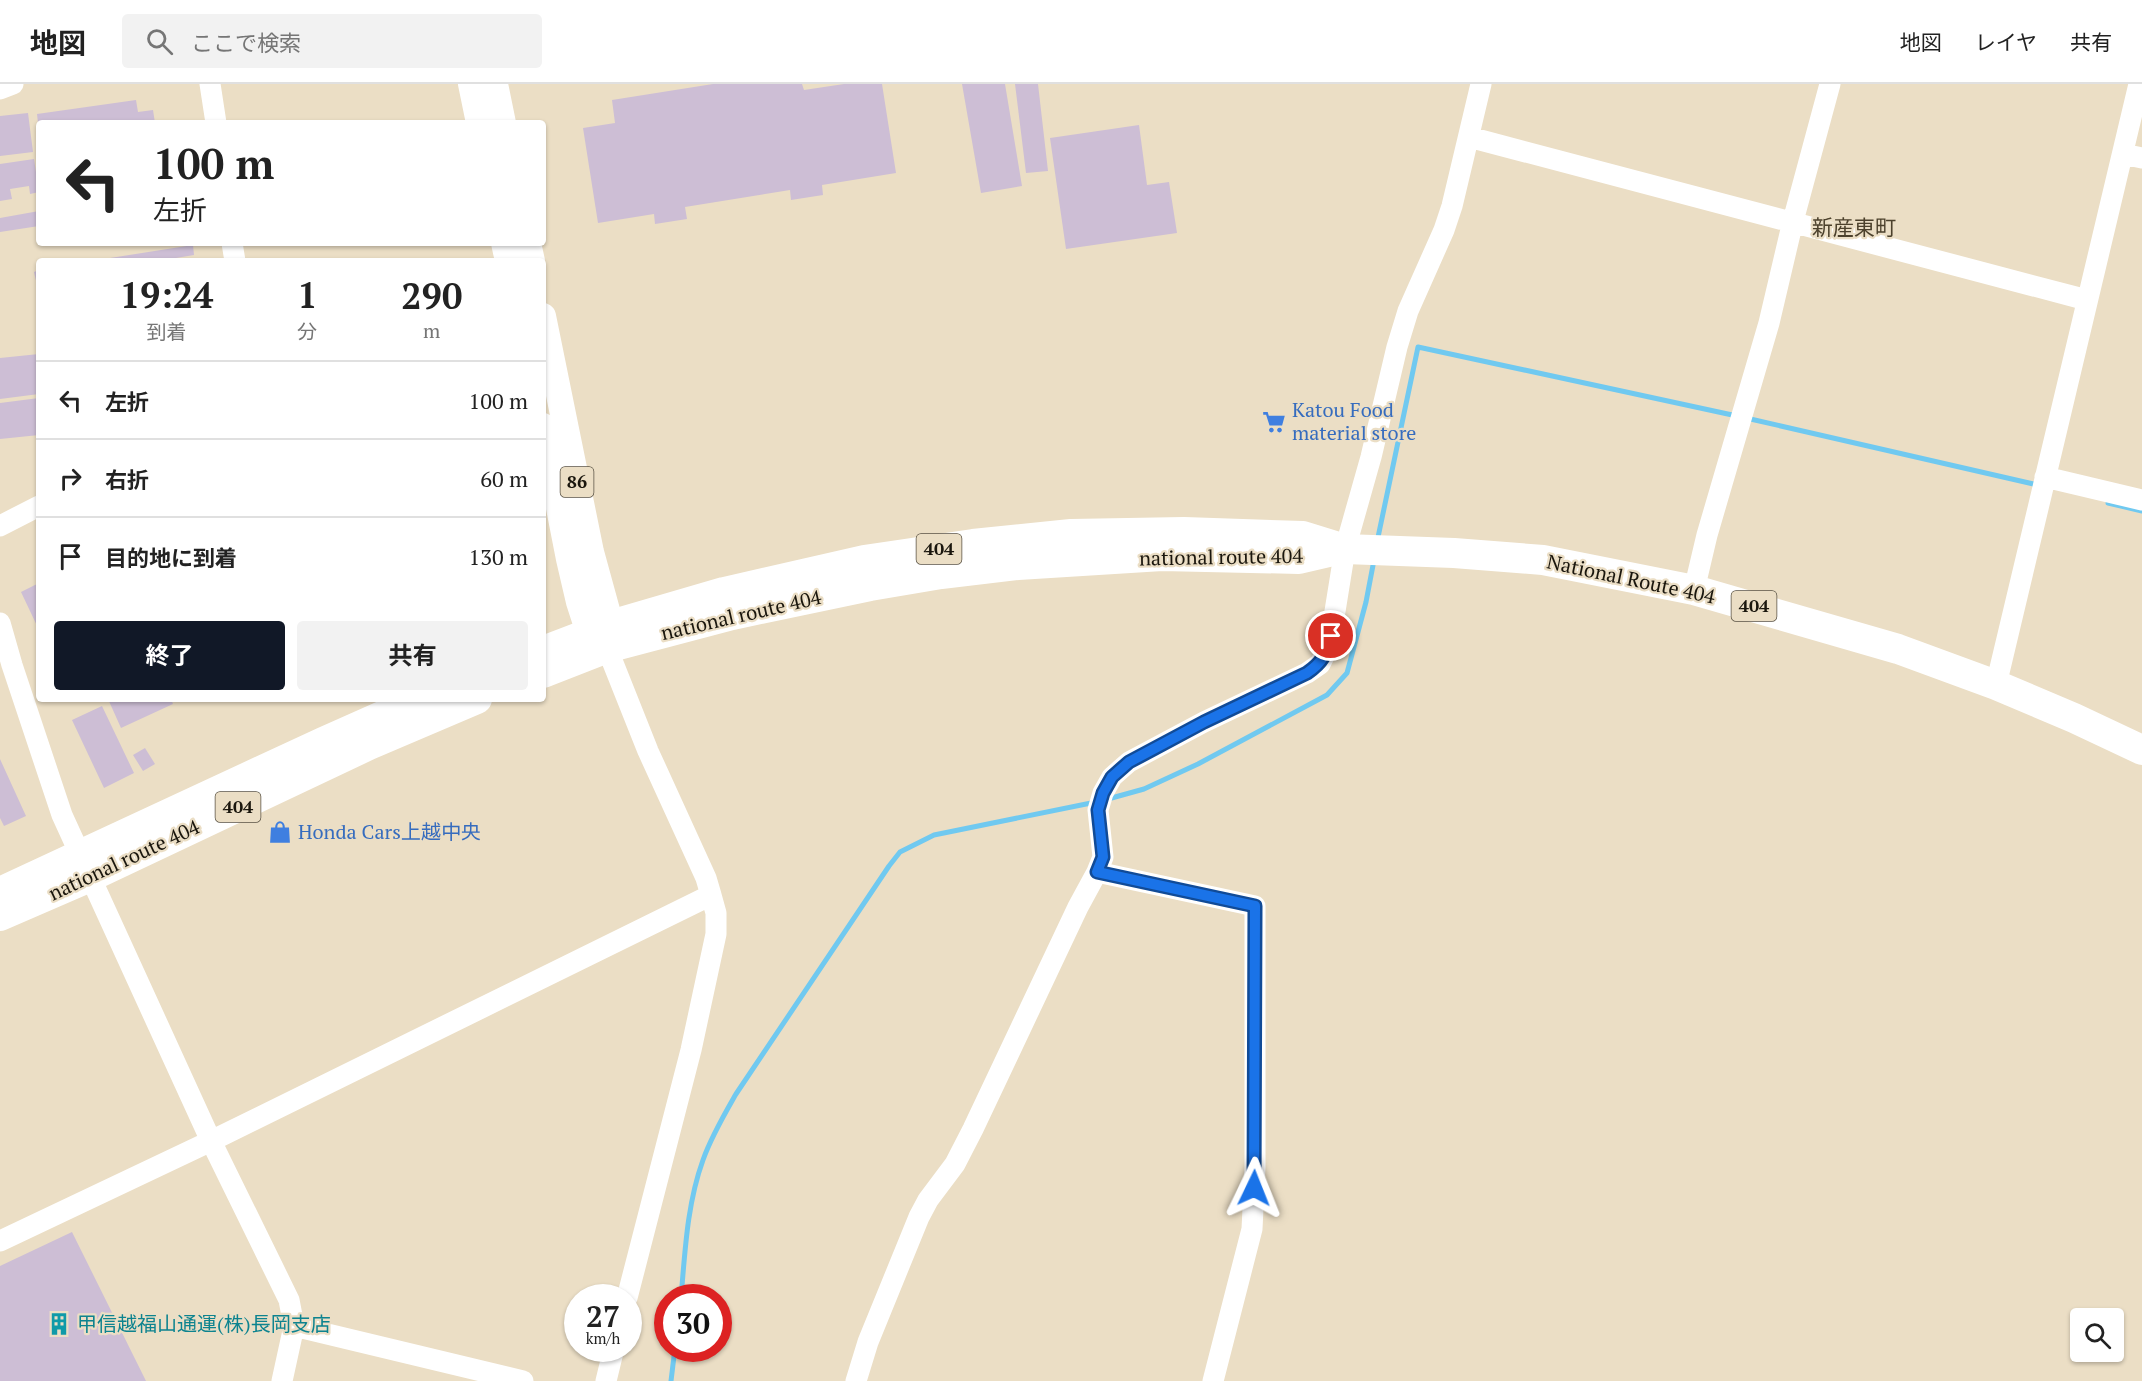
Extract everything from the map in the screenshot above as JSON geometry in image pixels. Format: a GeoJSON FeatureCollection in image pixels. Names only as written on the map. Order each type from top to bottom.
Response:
{"type":"FeatureCollection","features":[{"type":"Feature","properties":{"kind":"highway","name":"national route 404"},"geometry":{"type":"LineString","coordinates":[[546,650],[603,635],[724,592],[864,560],[973,544],[1071,534],[1184,532],[1303,536],[1345,549]]}},
{"type":"Feature","properties":{"kind":"highway","name":"National Route 404"},"geometry":{"type":"LineString","coordinates":[[1345,549],[1454,553],[1543,560],[1694,590],[1898,649],[1996,685],[2142,750]]}},
{"type":"Feature","properties":{"kind":"highway","name":"national route 404"},"geometry":{"type":"LineString","coordinates":[[546,671],[603,635]]}},
{"type":"Feature","properties":{"kind":"highway","name":"national route 404"},"geometry":{"type":"LineString","coordinates":[[0,916],[85,866],[323,742],[413,702]]}},
{"type":"Feature","properties":{"kind":"highway","name":"national route 404"},"geometry":{"type":"LineString","coordinates":[[0,892],[85,866],[470,702]]}},
{"type":"Feature","properties":{"kind":"main road"},"geometry":{"type":"LineString","coordinates":[[471,84],[478,120]]}},
{"type":"Feature","properties":{"kind":"main road"},"geometry":{"type":"LineString","coordinates":[[495,84],[502,120]]}},
{"type":"Feature","properties":{"kind":"main road","name":"86"},"geometry":{"type":"LineString","coordinates":[[546,331],[591,552],[603,635]]}},
{"type":"Feature","properties":{"kind":"main road","name":"86"},"geometry":{"type":"LineString","coordinates":[[546,442],[568,559],[579,602],[603,635]]}},
{"type":"Feature","properties":{"kind":"street"},"geometry":{"type":"LineString","coordinates":[[0,88],[13,84]]}},
{"type":"Feature","properties":{"kind":"street"},"geometry":{"type":"LineString","coordinates":[[210,84],[216,120]]}},
{"type":"Feature","properties":{"kind":"street"},"geometry":{"type":"LineString","coordinates":[[856,1381],[868,1342],[919,1217],[928,1200],[955,1164],[1073,917],[1097,872],[1103,857],[1098,810],[1103,793],[1112,777],[1129,762],[1204,722],[1307,673],[1320,664],[1326,652],[1331,636],[1345,549],[1371,457],[1396,347],[1408,311],[1444,230],[1481,84]]}},
{"type":"Feature","properties":{"kind":"street"},"geometry":{"type":"LineString","coordinates":[[1694,590],[1707,535],[1769,323],[1793,221],[1830,84]]}},
{"type":"Feature","properties":{"kind":"street"},"geometry":{"type":"LineString","coordinates":[[1996,685],[2086,300],[2132,156],[2139,84]]}},
{"type":"Feature","properties":{"kind":"street"},"geometry":{"type":"LineString","coordinates":[[1469,136],[2086,300]]}},
{"type":"Feature","properties":{"kind":"street"},"geometry":{"type":"LineString","coordinates":[[2045,477],[2142,500]]}},
{"type":"Feature","properties":{"kind":"street"},"geometry":{"type":"LineString","coordinates":[[0,526],[36,508]]}},
{"type":"Feature","properties":{"kind":"street"},"geometry":{"type":"LineString","coordinates":[[0,623],[62,816],[211,1141],[289,1300],[294,1326],[282,1381]]}},
{"type":"Feature","properties":{"kind":"street"},"geometry":{"type":"LineString","coordinates":[[603,635],[648,751],[706,878],[716,913],[713,945],[691,1050],[631,1284]]}},
{"type":"Feature","properties":{"kind":"street"},"geometry":{"type":"LineString","coordinates":[[1097,872],[1255,906],[1255,1167],[1252,1229],[1213,1381]]}},
{"type":"Feature","properties":{"kind":"street"},"geometry":{"type":"LineString","coordinates":[[0,1241],[211,1141],[711,895]]}},
{"type":"Feature","properties":{"kind":"street"},"geometry":{"type":"LineString","coordinates":[[294,1326],[523,1381]]}},
{"type":"Feature","properties":{"kind":"street"},"geometry":{"type":"LineString","coordinates":[[606,1381],[611,1362]]}},
{"type":"Feature","properties":{"kind":"building"},"geometry":{"type":"Polygon","coordinates":[[[713,84],[802,84],[804,90],[844,84],[882,84],[896,173],[822,185],[823,195],[791,200],[790,190],[685,207],[687,219],[655,224],[654,214],[598,223],[583,128],[615,123],[612,100],[713,84]]]}},
{"type":"Feature","properties":{"kind":"building"},"geometry":{"type":"Polygon","coordinates":[[[962,84],[1005,84],[1022,186],[981,193],[962,84]]]}},
{"type":"Feature","properties":{"kind":"building"},"geometry":{"type":"Polygon","coordinates":[[[1015,84],[1038,84],[1048,171],[1026,173],[1015,84]]]}},
{"type":"Feature","properties":{"kind":"building"},"geometry":{"type":"Polygon","coordinates":[[[136,100],[138,112],[153,110],[155,120],[38,120],[37,114],[136,100]]]}},
{"type":"Feature","properties":{"kind":"building"},"geometry":{"type":"Polygon","coordinates":[[[28,113],[33,152],[0,156],[0,116],[28,113]]]}},
{"type":"Feature","properties":{"kind":"building"},"geometry":{"type":"Polygon","coordinates":[[[1139,125],[1147,185],[1169,182],[1177,233],[1066,249],[1050,138],[1139,125]]]}},
{"type":"Feature","properties":{"kind":"building"},"geometry":{"type":"Polygon","coordinates":[[[34,159],[36,193],[30,194],[29,186],[10,189],[12,199],[0,201],[0,164],[34,159]]]}},
{"type":"Feature","properties":{"kind":"building"},"geometry":{"type":"Polygon","coordinates":[[[36,212],[36,226],[0,232],[0,218],[36,212]]]}},
{"type":"Feature","properties":{"kind":"building"},"geometry":{"type":"Polygon","coordinates":[[[187,246],[193,246],[194,255],[176,258],[110,258],[187,246]]]}},
{"type":"Feature","properties":{"kind":"building"},"geometry":{"type":"Polygon","coordinates":[[[36,354],[36,394],[0,399],[0,358],[36,354]]]}},
{"type":"Feature","properties":{"kind":"building"},"geometry":{"type":"Polygon","coordinates":[[[36,398],[36,435],[0,439],[0,403],[36,398]]]}},
{"type":"Feature","properties":{"kind":"building"},"geometry":{"type":"Polygon","coordinates":[[[36,584],[36,624],[21,592],[36,584]]]}},
{"type":"Feature","properties":{"kind":"building"},"geometry":{"type":"Polygon","coordinates":[[[109,702],[172,702],[173,704],[121,728],[109,702]]]}},
{"type":"Feature","properties":{"kind":"building"},"geometry":{"type":"Polygon","coordinates":[[[102,706],[134,773],[104,788],[72,720],[102,706]]]}},
{"type":"Feature","properties":{"kind":"building"},"geometry":{"type":"Polygon","coordinates":[[[145,748],[155,764],[143,771],[133,755],[145,748]]]}},
{"type":"Feature","properties":{"kind":"building"},"geometry":{"type":"Polygon","coordinates":[[[0,759],[26,816],[4,826],[0,818],[0,759]]]}},
{"type":"Feature","properties":{"kind":"building","name":"甲信越福山通運(株)長岡支店"},"geometry":{"type":"Polygon","coordinates":[[[72,1232],[146,1381],[0,1381],[0,1266],[72,1232]]]}},
{"type":"Feature","properties":{"kind":"waterway"},"geometry":{"type":"LineString","coordinates":[[1377,542],[1418,347],[1737,416]]}},
{"type":"Feature","properties":{"kind":"waterway"},"geometry":{"type":"LineString","coordinates":[[1746,418],[2038,485]]}},
{"type":"Feature","properties":{"kind":"waterway"},"geometry":{"type":"LineString","coordinates":[[2108,503],[2142,511]]}},
{"type":"Feature","properties":{"kind":"waterway"},"geometry":{"type":"LineString","coordinates":[[1108,799],[1144,789],[1198,764],[1327,695],[1347,673],[1366,602],[1374,560]]}},
{"type":"Feature","properties":{"kind":"waterway"},"geometry":{"type":"LineString","coordinates":[[682,1284],[693,1194],[703,1160],[714,1135],[736,1094],[900,852],[934,835],[1096,802]]}},
{"type":"Feature","properties":{"kind":"waterway"},"geometry":{"type":"LineString","coordinates":[[671,1381],[673,1362]]}},
{"type":"Feature","properties":{"kind":"place","name":"Katou Food material store"},"geometry":{"type":"Point","coordinates":[1274,422]}},
{"type":"Feature","properties":{"kind":"place","name":"Honda Cars上越中央"},"geometry":{"type":"Point","coordinates":[280,832]}},
{"type":"Feature","properties":{"kind":"place","name":"甲信越福山通運(株)長岡支店"},"geometry":{"type":"Point","coordinates":[59,1324]}},
{"type":"Feature","properties":{"kind":"district","name":"新産東町"},"geometry":{"type":"Point","coordinates":[1854,228]}},
{"type":"Feature","properties":{"kind":"route"},"geometry":{"type":"LineString","coordinates":[[1254,1188],[1255,906],[1097,872],[1103,857],[1098,810],[1103,793],[1112,777],[1129,762],[1204,722],[1307,673],[1320,664],[1331,636]]}}]}
